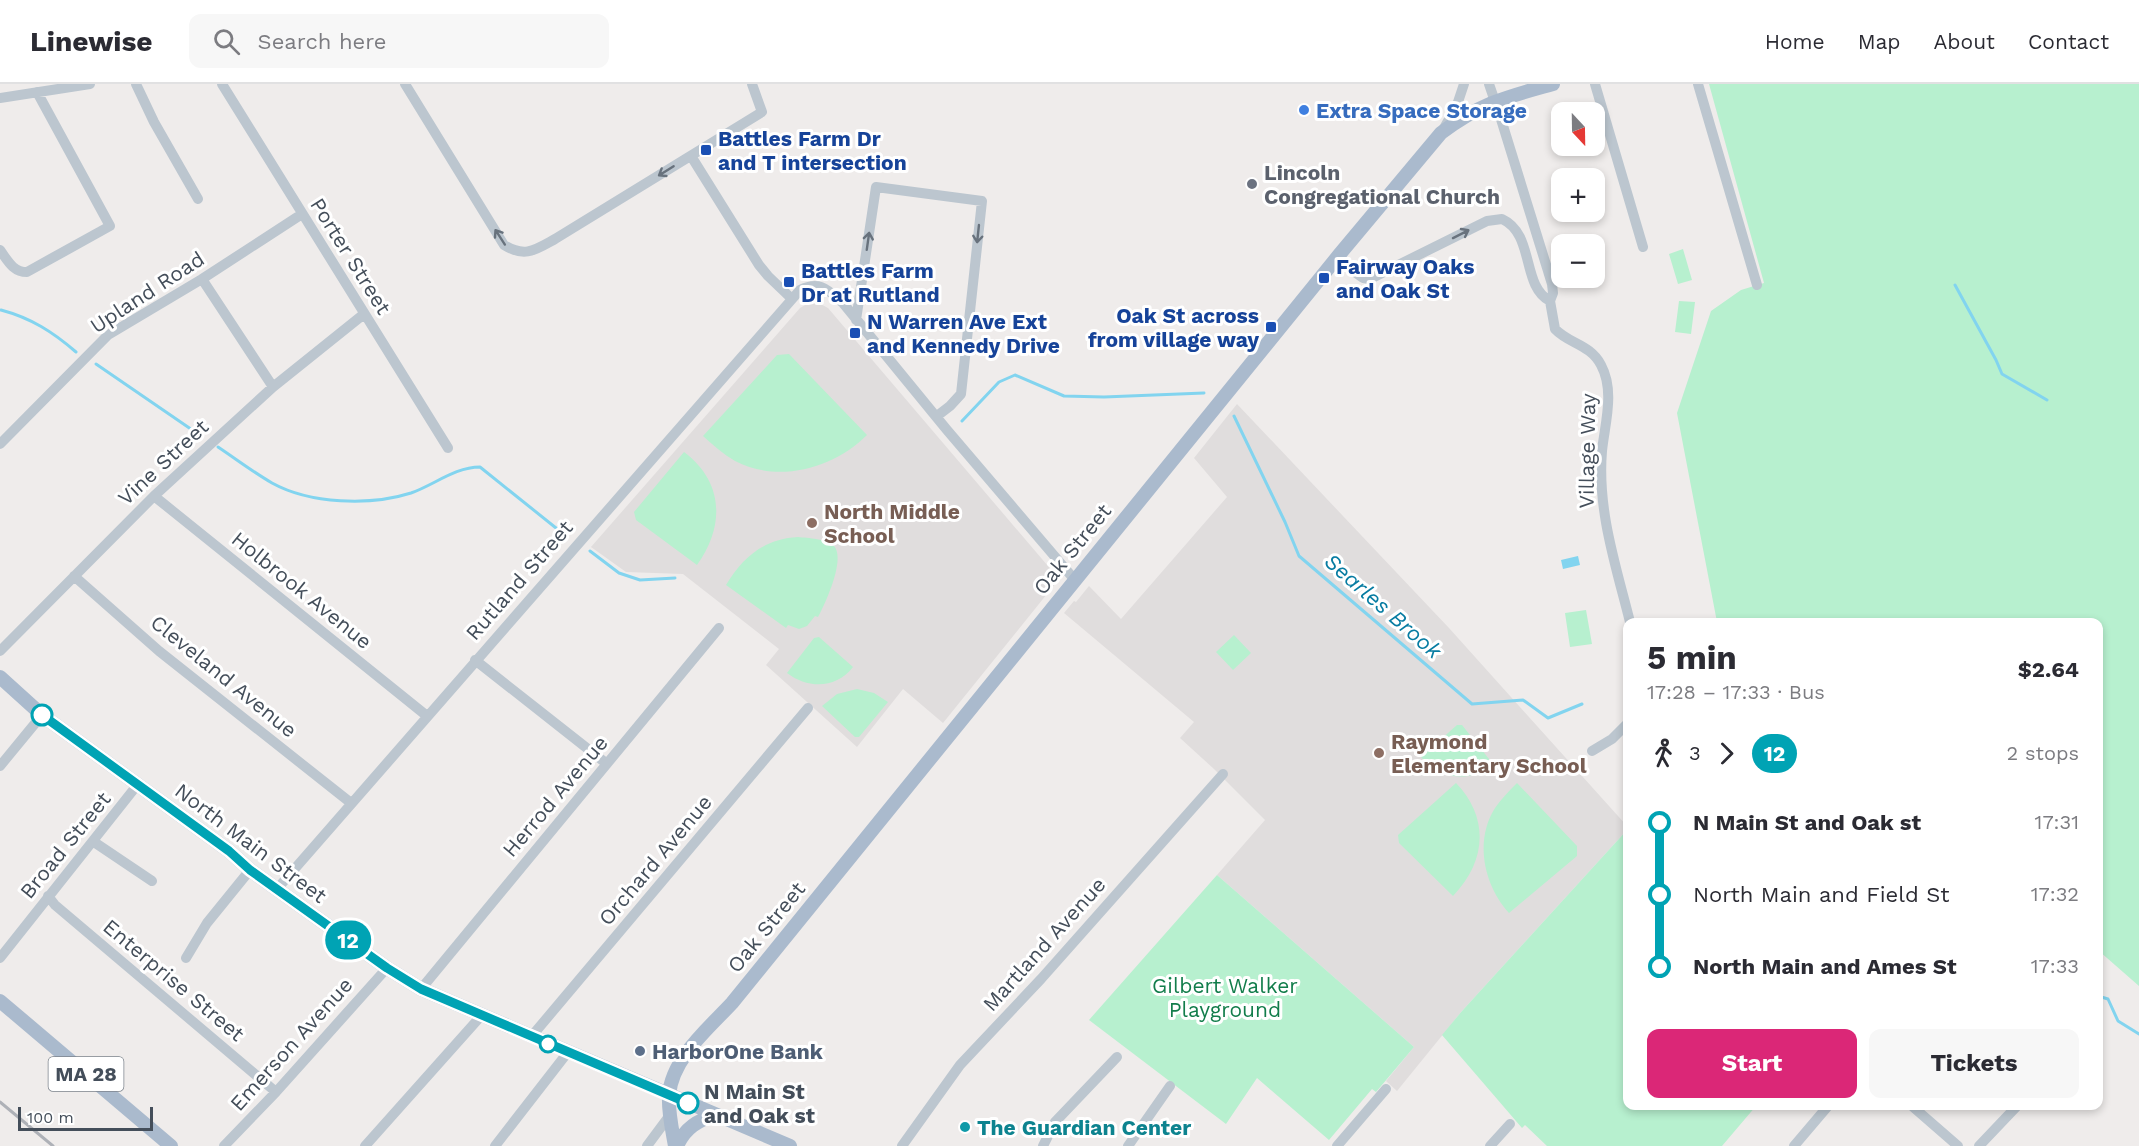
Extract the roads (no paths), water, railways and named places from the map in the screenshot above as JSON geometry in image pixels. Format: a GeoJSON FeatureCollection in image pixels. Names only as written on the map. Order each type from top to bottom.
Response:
{"type":"FeatureCollection","features":[{"type":"Feature","properties":{"kind":"main road","name":"Oak Street"},"geometry":{"type":"LineString","coordinates":[[669,1094],[675,1072],[687,1054],[732,1003],[1074,579],[1424,152],[1441,134],[1471,112],[1495,101],[1553,84]]}},
{"type":"Feature","properties":{"kind":"main road","name":"North Main Street"},"geometry":{"type":"LineString","coordinates":[[0,677],[42,715],[229,851],[250,870],[387,968],[421,989],[790,1146]]}},
{"type":"Feature","properties":{"kind":"main road","name":"MA 28"},"geometry":{"type":"LineString","coordinates":[[0,1001],[171,1146]]}},
{"type":"Feature","properties":{"kind":"main road"},"geometry":{"type":"LineString","coordinates":[[669,1094],[670,1115],[676,1146]]}},
{"type":"Feature","properties":{"kind":"main road"},"geometry":{"type":"LineString","coordinates":[[676,1146],[694,1124],[716,1115]]}},
{"type":"Feature","properties":{"kind":"street"},"geometry":{"type":"LineString","coordinates":[[0,98],[90,84]]}},
{"type":"Feature","properties":{"kind":"street"},"geometry":{"type":"LineString","coordinates":[[136,84],[154,122],[198,200]]}},
{"type":"Feature","properties":{"kind":"street","name":"Porter Street"},"geometry":{"type":"LineString","coordinates":[[222,84],[448,448]]}},
{"type":"Feature","properties":{"kind":"street"},"geometry":{"type":"LineString","coordinates":[[405,84],[504,245],[516,252],[527,252],[548,242],[762,112],[752,84]]}},
{"type":"Feature","properties":{"kind":"street"},"geometry":{"type":"LineString","coordinates":[[1441,134],[1457,105],[1464,84]]}},
{"type":"Feature","properties":{"kind":"street"},"geometry":{"type":"LineString","coordinates":[[1489,84],[1553,293],[1550,301]]}},
{"type":"Feature","properties":{"kind":"street"},"geometry":{"type":"LineString","coordinates":[[1595,84],[1643,248]]}},
{"type":"Feature","properties":{"kind":"street"},"geometry":{"type":"LineString","coordinates":[[1698,84],[1757,285]]}},
{"type":"Feature","properties":{"kind":"street"},"geometry":{"type":"LineString","coordinates":[[0,250],[19,272],[27,272],[110,226],[37,92]]}},
{"type":"Feature","properties":{"kind":"street"},"geometry":{"type":"LineString","coordinates":[[691,156],[759,265],[792,299]]}},
{"type":"Feature","properties":{"kind":"street"},"geometry":{"type":"LineString","coordinates":[[937,416],[961,393],[982,201],[876,187],[856,320],[1074,579]]}},
{"type":"Feature","properties":{"kind":"street","name":"Upland Road"},"geometry":{"type":"LineString","coordinates":[[0,444],[108,335],[202,279],[302,214]]}},
{"type":"Feature","properties":{"kind":"street","name":"Village Way"},"geometry":{"type":"LineString","coordinates":[[1336,259],[1364,278],[1370,279],[1495,219],[1502,219],[1517,231],[1537,287],[1542,297],[1550,301],[1555,329],[1588,349],[1598,360],[1607,378],[1608,394],[1602,466],[1605,519],[1629,618]]}},
{"type":"Feature","properties":{"kind":"street"},"geometry":{"type":"LineString","coordinates":[[202,279],[273,387]]}},
{"type":"Feature","properties":{"kind":"street","name":"Rutland Street"},"geometry":{"type":"LineString","coordinates":[[277,889],[800,290],[810,285],[819,285],[843,303],[856,320]]}},
{"type":"Feature","properties":{"kind":"street","name":"Vine Street"},"geometry":{"type":"LineString","coordinates":[[0,651],[154,496],[273,387],[364,315]]}},
{"type":"Feature","properties":{"kind":"street","name":"Holbrook Avenue"},"geometry":{"type":"LineString","coordinates":[[154,496],[427,716]]}},
{"type":"Feature","properties":{"kind":"street","name":"Cleveland Avenue"},"geometry":{"type":"LineString","coordinates":[[74,576],[159,651],[351,803]]}},
{"type":"Feature","properties":{"kind":"street","name":"Herrod Avenue"},"geometry":{"type":"LineString","coordinates":[[421,989],[719,628]]}},
{"type":"Feature","properties":{"kind":"street"},"geometry":{"type":"LineString","coordinates":[[475,660],[607,764]]}},
{"type":"Feature","properties":{"kind":"street","name":"Orchard Avenue"},"geometry":{"type":"LineString","coordinates":[[531,1037],[808,708]]}},
{"type":"Feature","properties":{"kind":"street"},"geometry":{"type":"LineString","coordinates":[[0,766],[42,715]]}},
{"type":"Feature","properties":{"kind":"street"},"geometry":{"type":"LineString","coordinates":[[1592,751],[1612,739],[1623,728]]}},
{"type":"Feature","properties":{"kind":"street","name":"Martland Avenue"},"geometry":{"type":"LineString","coordinates":[[902,1146],[960,1065],[1041,979],[1223,774]]}},
{"type":"Feature","properties":{"kind":"street","name":"Broad Street"},"geometry":{"type":"LineString","coordinates":[[0,958],[138,784]]}},
{"type":"Feature","properties":{"kind":"street"},"geometry":{"type":"LineString","coordinates":[[94,842],[152,881]]}},
{"type":"Feature","properties":{"kind":"street"},"geometry":{"type":"LineString","coordinates":[[186,958],[207,923],[250,870]]}},
{"type":"Feature","properties":{"kind":"street","name":"Enterprise Street"},"geometry":{"type":"LineString","coordinates":[[48,896],[55,905],[276,1092]]}},
{"type":"Feature","properties":{"kind":"street","name":"Emerson Avenue"},"geometry":{"type":"LineString","coordinates":[[224,1146],[276,1092],[387,968]]}},
{"type":"Feature","properties":{"kind":"street"},"geometry":{"type":"LineString","coordinates":[[365,1146],[481,1016]]}},
{"type":"Feature","properties":{"kind":"street"},"geometry":{"type":"LineString","coordinates":[[495,1146],[568,1052]]}},
{"type":"Feature","properties":{"kind":"street"},"geometry":{"type":"LineString","coordinates":[[1043,1146],[1055,1122],[1117,1057]]}},
{"type":"Feature","properties":{"kind":"street"},"geometry":{"type":"LineString","coordinates":[[1128,1146],[1170,1086]]}},
{"type":"Feature","properties":{"kind":"street"},"geometry":{"type":"LineString","coordinates":[[1337,1146],[1386,1089]]}},
{"type":"Feature","properties":{"kind":"street"},"geometry":{"type":"LineString","coordinates":[[1801,1144],[1825,1110]]}},
{"type":"Feature","properties":{"kind":"street"},"geometry":{"type":"LineString","coordinates":[[1917,1110],[1958,1146]]}},
{"type":"Feature","properties":{"kind":"street"},"geometry":{"type":"LineString","coordinates":[[1979,1146],[2013,1110]]}},
{"type":"Feature","properties":{"kind":"street"},"geometry":{"type":"LineString","coordinates":[[647,1146],[670,1115]]}},
{"type":"Feature","properties":{"kind":"street"},"geometry":{"type":"LineString","coordinates":[[1490,1146],[1510,1124]]}},
{"type":"Feature","properties":{"kind":"water"},"geometry":{"type":"Polygon","coordinates":[[[1578,556],[1580,565],[1563,569],[1561,560],[1578,556]]]}},
{"type":"Feature","properties":{"kind":"waterway"},"geometry":{"type":"LineString","coordinates":[[1955,285],[2002,374],[2047,400]]}},
{"type":"Feature","properties":{"kind":"waterway","name":"Searles Brook"},"geometry":{"type":"LineString","coordinates":[[1,310],[41,326],[76,352]]}},
{"type":"Feature","properties":{"kind":"waterway","name":"Searles Brook"},"geometry":{"type":"LineString","coordinates":[[96,364],[201,436]]}},
{"type":"Feature","properties":{"kind":"waterway","name":"Searles Brook"},"geometry":{"type":"LineString","coordinates":[[962,421],[999,382],[1015,375],[1064,396],[1104,397],[1204,393]]}},
{"type":"Feature","properties":{"kind":"waterway","name":"Searles Brook"},"geometry":{"type":"LineString","coordinates":[[1234,416],[1299,556],[1472,704],[1523,700],[1548,718],[1582,704]]}},
{"type":"Feature","properties":{"kind":"waterway","name":"Searles Brook"},"geometry":{"type":"LineString","coordinates":[[218,447],[265,479],[287,490],[340,501],[395,497],[420,490],[462,470],[480,467],[566,536]]}},
{"type":"Feature","properties":{"kind":"waterway","name":"Searles Brook"},"geometry":{"type":"LineString","coordinates":[[590,551],[619,573],[640,580],[675,578]]}},
{"type":"Feature","properties":{"kind":"waterway","name":"Searles Brook"},"geometry":{"type":"LineString","coordinates":[[2103,998],[2108,999],[2118,1021],[2139,1034]]}},
{"type":"Feature","properties":{"kind":"railway"},"geometry":{"type":"LineString","coordinates":[[0,1102],[53,1146]]}},
{"type":"Feature","properties":{"kind":"place","name":"Extra Space Storage"},"geometry":{"type":"Point","coordinates":[1304,110]}},
{"type":"Feature","properties":{"kind":"place","name":"Battles Farm Dr and T intersection"},"geometry":{"type":"Point","coordinates":[706,150]}},
{"type":"Feature","properties":{"kind":"place","name":"Lincoln Congregational Church"},"geometry":{"type":"Point","coordinates":[1252,184]}},
{"type":"Feature","properties":{"kind":"place","name":"Fairway Oaks and Oak St"},"geometry":{"type":"Point","coordinates":[1324,278]}},
{"type":"Feature","properties":{"kind":"place","name":"Battles Farm Dr at Rutland"},"geometry":{"type":"Point","coordinates":[789,282]}},
{"type":"Feature","properties":{"kind":"place","name":"Oak St across from village way"},"geometry":{"type":"Point","coordinates":[1271,327]}},
{"type":"Feature","properties":{"kind":"place","name":"N Warren Ave Ext and Kennedy Drive"},"geometry":{"type":"Point","coordinates":[855,333]}},
{"type":"Feature","properties":{"kind":"place","name":"North Middle School"},"geometry":{"type":"Point","coordinates":[812,523]}},
{"type":"Feature","properties":{"kind":"place","name":"Raymond Elementary School"},"geometry":{"type":"Point","coordinates":[1379,753]}},
{"type":"Feature","properties":{"kind":"place","name":"HarborOne Bank"},"geometry":{"type":"Point","coordinates":[640,1051]}},
{"type":"Feature","properties":{"kind":"place","name":"N Main St and Oak st"},"geometry":{"type":"Point","coordinates":[688,1103]}},
{"type":"Feature","properties":{"kind":"place","name":"The Guardian Center"},"geometry":{"type":"Point","coordinates":[965,1127]}},
{"type":"Feature","properties":{"kind":"park label","name":"Gilbert Walker Playground"},"geometry":{"type":"Point","coordinates":[1225,997]}}]}
